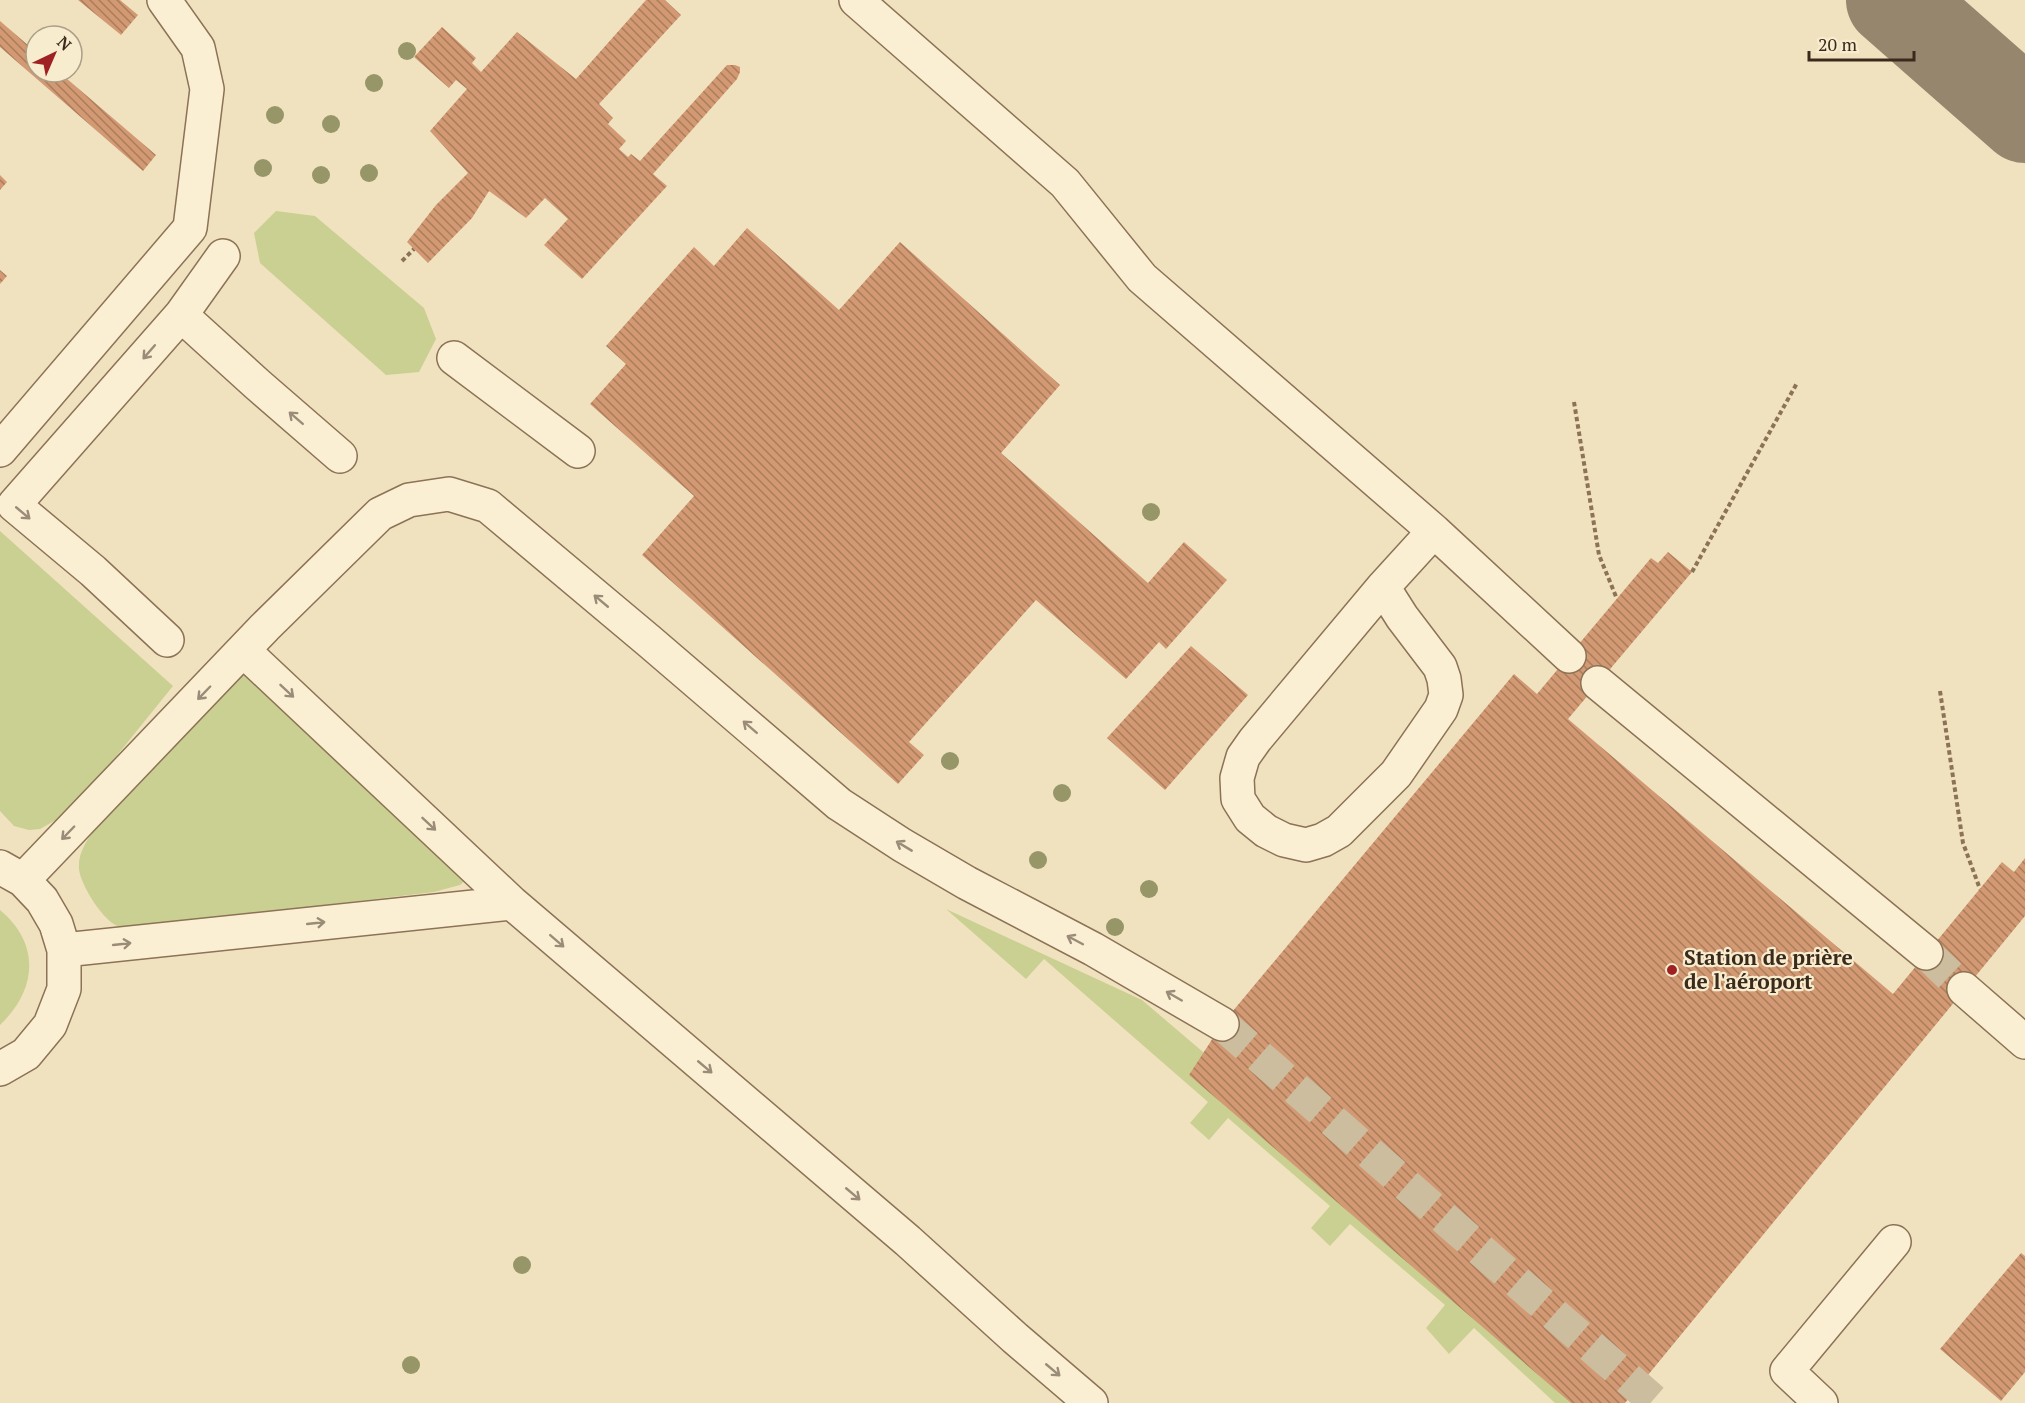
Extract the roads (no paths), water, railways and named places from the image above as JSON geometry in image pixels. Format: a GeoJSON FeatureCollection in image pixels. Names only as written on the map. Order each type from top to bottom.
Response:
{"type":"FeatureCollection","features":[{"type":"Feature","properties":{"kind":"lane"},"geometry":{"type":"LineString","coordinates":[[0,450],[190,228],[207,89],[198,48],[164,0]]}},
{"type":"Feature","properties":{"kind":"lane"},"geometry":{"type":"LineString","coordinates":[[856,0],[1065,183],[1142,278],[1434,531],[1569,656]]}},
{"type":"Feature","properties":{"kind":"lane"},"geometry":{"type":"LineString","coordinates":[[167,640],[93,571],[14,505],[181,315],[223,256]]}},
{"type":"Feature","properties":{"kind":"lane"},"geometry":{"type":"LineString","coordinates":[[181,315],[340,456]]}},
{"type":"Feature","properties":{"kind":"lane"},"geometry":{"type":"LineString","coordinates":[[454,358],[578,451]]}},
{"type":"Feature","properties":{"kind":"lane"},"geometry":{"type":"LineString","coordinates":[[0,1069],[26,1054],[50,1025],[64,989],[64,950],[56,924],[42,900],[12,874],[244,651],[380,514],[409,500],[449,494],[488,506],[839,804],[949,872],[1094,950],[1222,1024]]}},
{"type":"Feature","properties":{"kind":"lane"},"geometry":{"type":"LineString","coordinates":[[1383,587],[1402,617],[1440,667],[1446,695],[1441,710],[1396,774],[1339,831],[1323,840],[1306,844],[1284,840],[1266,831],[1250,818],[1238,800],[1237,778],[1243,757],[1383,587],[1434,531]]}},
{"type":"Feature","properties":{"kind":"lane"},"geometry":{"type":"LineString","coordinates":[[244,651],[512,903],[908,1241],[1091,1403]]}},
{"type":"Feature","properties":{"kind":"lane"},"geometry":{"type":"LineString","coordinates":[[1598,683],[1926,953]]}},
{"type":"Feature","properties":{"kind":"lane"},"geometry":{"type":"LineString","coordinates":[[64,950],[512,903]]}},
{"type":"Feature","properties":{"kind":"lane"},"geometry":{"type":"LineString","coordinates":[[1964,989],[2025,1042]]}},
{"type":"Feature","properties":{"kind":"lane"},"geometry":{"type":"LineString","coordinates":[[1821,1403],[1787,1371],[1894,1242]]}},
{"type":"Feature","properties":{"kind":"tunnel"},"geometry":{"type":"LineString","coordinates":[[1926,953],[1964,989]]}},
{"type":"Feature","properties":{"kind":"tunnel"},"geometry":{"type":"LineString","coordinates":[[1222,1024],[1656,1403]]}},
{"type":"Feature","properties":{"kind":"place","name":"Station de prière de l'aéroport"},"geometry":{"type":"Point","coordinates":[1672,970]}}]}
